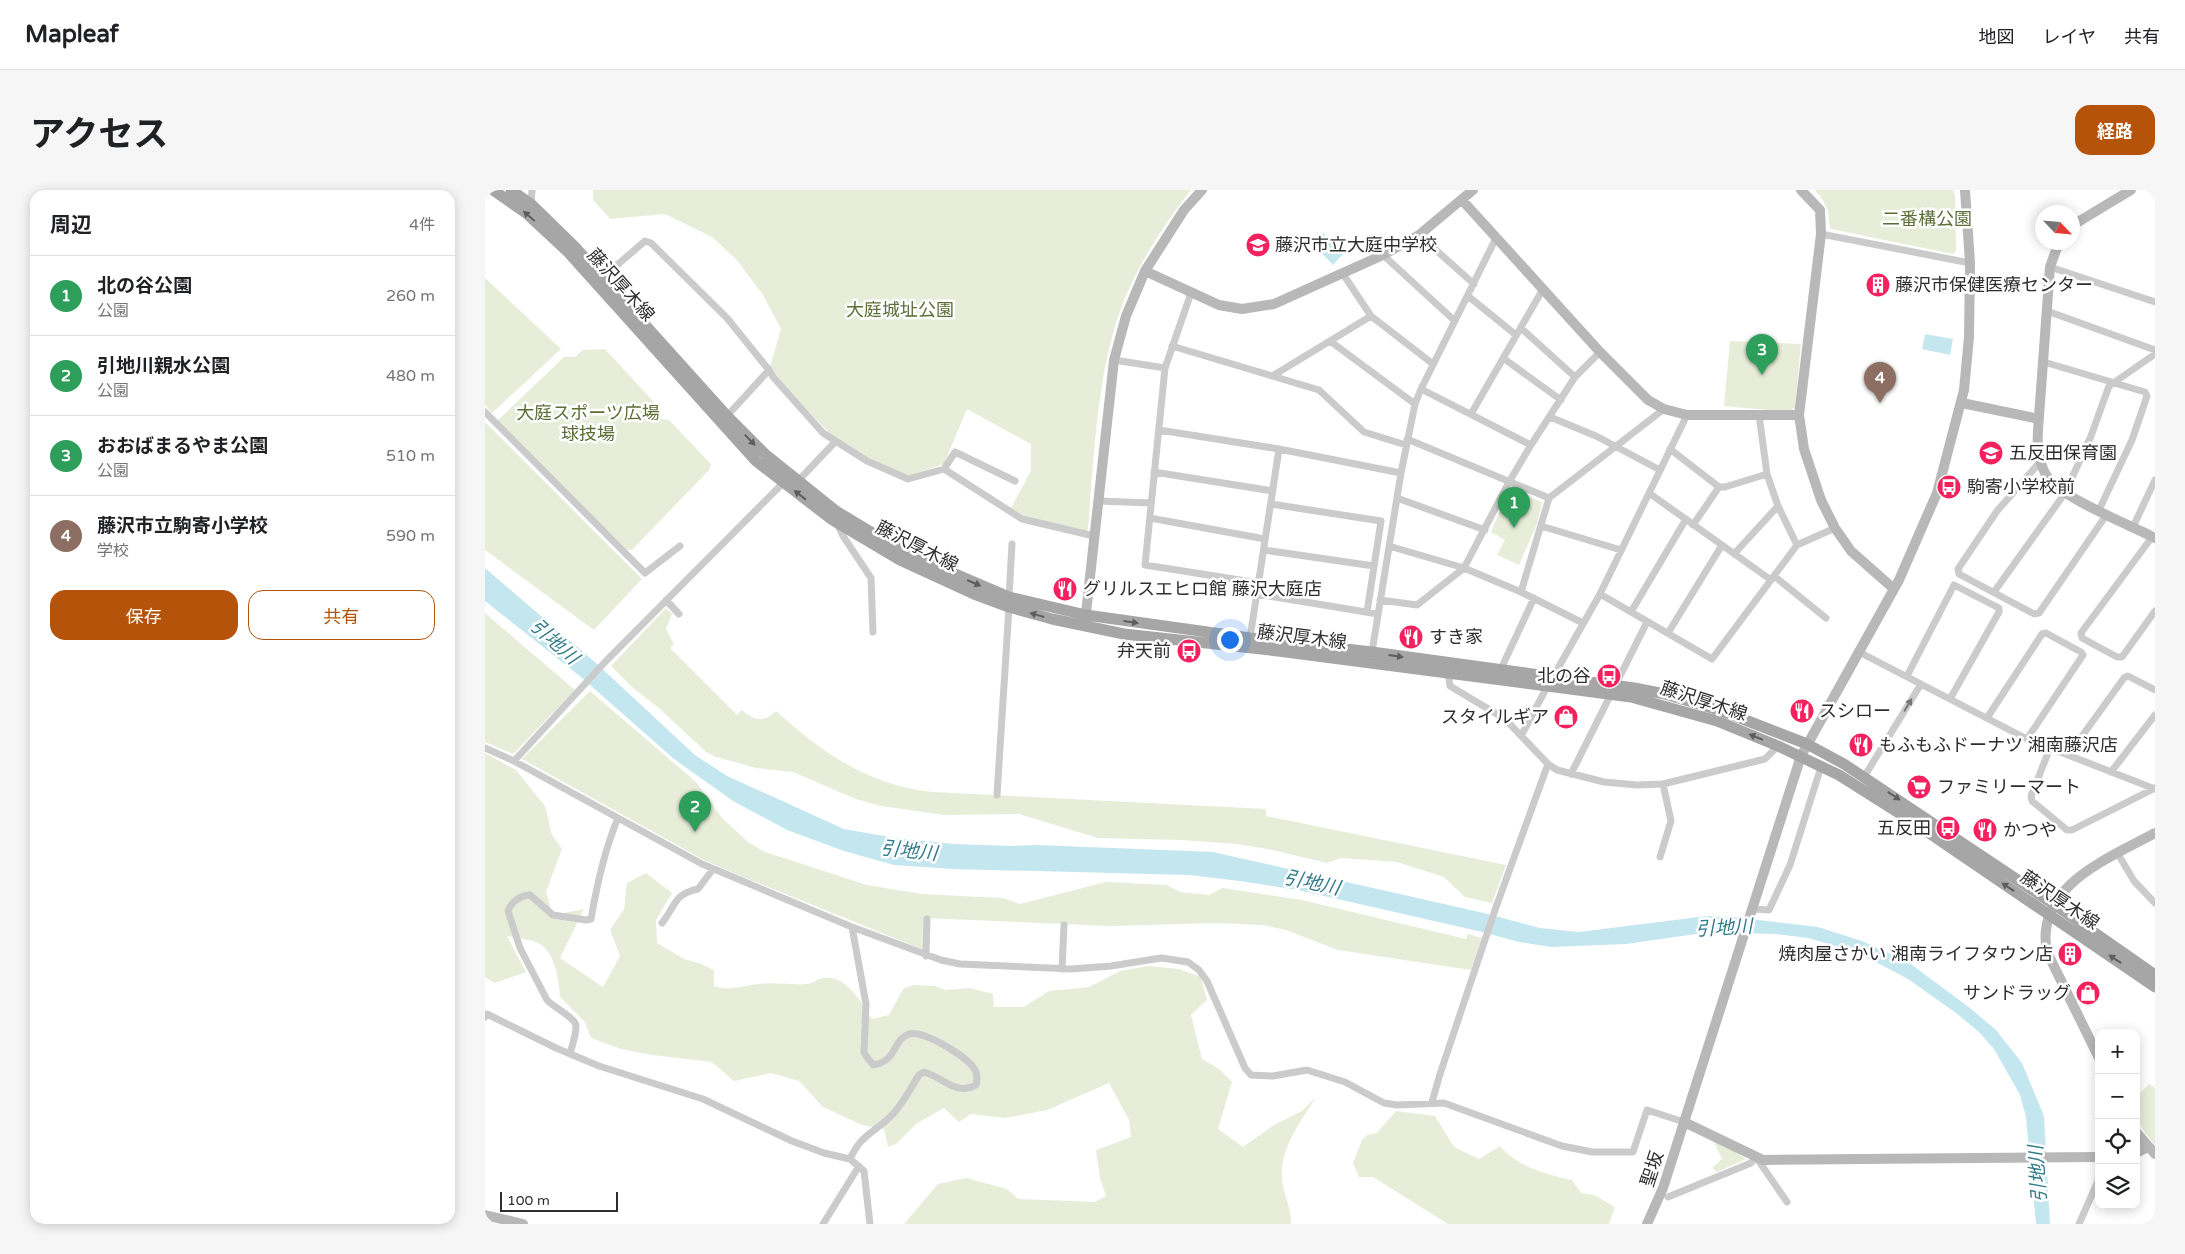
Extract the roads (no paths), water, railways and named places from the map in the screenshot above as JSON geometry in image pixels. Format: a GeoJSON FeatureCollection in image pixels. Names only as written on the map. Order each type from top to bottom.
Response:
{"type":"FeatureCollection","features":[{"type":"Feature","properties":{"kind":"main road","name":"藤沢厚木線"},"geometry":{"type":"LineString","coordinates":[[493,190],[526,213],[567,252],[757,461],[790,479],[836,511],[904,552],[1009,602]]}},
{"type":"Feature","properties":{"kind":"main road","name":"藤沢厚木線"},"geometry":{"type":"LineString","coordinates":[[511,190],[531,204],[575,247],[727,416],[790,479],[837,522],[900,560],[974,594],[1085,620],[1124,634],[1449,668],[1665,694],[1722,711],[1807,744],[1865,777],[2052,910],[2155,987]]}},
{"type":"Feature","properties":{"kind":"main road","name":"藤沢厚木線"},"geometry":{"type":"LineString","coordinates":[[1085,620],[1372,652],[1449,668],[1500,670],[1631,697],[1717,721],[1821,766],[1907,818],[2155,975]]}},
{"type":"Feature","properties":{"kind":"street"},"geometry":{"type":"LineString","coordinates":[[531,204],[532,190]]}},
{"type":"Feature","properties":{"kind":"street"},"geometry":{"type":"LineString","coordinates":[[1085,620],[1114,360],[1126,316],[1145,271],[1184,210],[1202,190]]}},
{"type":"Feature","properties":{"kind":"street"},"geometry":{"type":"LineString","coordinates":[[1145,271],[1219,305],[1242,309],[1258,308],[1274,304],[1383,256],[1419,234],[1473,190]]}},
{"type":"Feature","properties":{"kind":"street"},"geometry":{"type":"LineString","coordinates":[[1801,190],[1820,210],[1821,234],[1799,415],[1809,469],[1821,500],[1835,528],[1851,550],[1894,589]]}},
{"type":"Feature","properties":{"kind":"street","name":"聖坂"},"geometry":{"type":"LineString","coordinates":[[1647,1224],[1663,1188],[1801,756],[1894,589],[1937,493],[1962,404],[1969,337],[1970,263],[1965,190]]}},
{"type":"Feature","properties":{"kind":"street"},"geometry":{"type":"LineString","coordinates":[[2080,220],[2131,190]]}},
{"type":"Feature","properties":{"kind":"street"},"geometry":{"type":"LineString","coordinates":[[1462,200],[1600,352],[1648,400],[1664,409],[1687,415],[1799,415]]}},
{"type":"Feature","properties":{"kind":"street"},"geometry":{"type":"LineString","coordinates":[[1419,234],[1474,284]]}},
{"type":"Feature","properties":{"kind":"street"},"geometry":{"type":"LineString","coordinates":[[1821,234],[1970,263]]}},
{"type":"Feature","properties":{"kind":"street"},"geometry":{"type":"LineString","coordinates":[[1372,652],[1401,473],[1415,404],[1421,388],[1496,238]]}},
{"type":"Feature","properties":{"kind":"street"},"geometry":{"type":"LineString","coordinates":[[602,278],[645,241],[651,243],[727,318],[773,377],[810,419],[835,442],[867,461],[907,478],[945,469],[955,452],[1015,481]]}},
{"type":"Feature","properties":{"kind":"street"},"geometry":{"type":"LineString","coordinates":[[2056,250],[2050,267],[2037,446],[2040,462],[2048,477],[2065,494],[2154,537],[2081,633],[2082,638],[2117,657],[2122,657],[2155,611]]}},
{"type":"Feature","properties":{"kind":"street"},"geometry":{"type":"LineString","coordinates":[[1383,256],[1455,321]]}},
{"type":"Feature","properties":{"kind":"street"},"geometry":{"type":"LineString","coordinates":[[2050,267],[2155,302]]}},
{"type":"Feature","properties":{"kind":"street"},"geometry":{"type":"LineString","coordinates":[[1343,274],[1371,316],[1433,364]]}},
{"type":"Feature","properties":{"kind":"street"},"geometry":{"type":"LineString","coordinates":[[1471,414],[1543,290]]}},
{"type":"Feature","properties":{"kind":"street"},"geometry":{"type":"LineString","coordinates":[[1191,293],[1165,368],[1145,565],[1259,583]]}},
{"type":"Feature","properties":{"kind":"street"},"geometry":{"type":"LineString","coordinates":[[1468,296],[1516,336]]}},
{"type":"Feature","properties":{"kind":"street"},"geometry":{"type":"LineString","coordinates":[[2047,310],[2155,350]]}},
{"type":"Feature","properties":{"kind":"street"},"geometry":{"type":"LineString","coordinates":[[1274,375],[1371,316]]}},
{"type":"Feature","properties":{"kind":"street"},"geometry":{"type":"LineString","coordinates":[[1521,328],[1575,377]]}},
{"type":"Feature","properties":{"kind":"street"},"geometry":{"type":"LineString","coordinates":[[1330,341],[1415,404]]}},
{"type":"Feature","properties":{"kind":"street"},"geometry":{"type":"LineString","coordinates":[[1172,346],[1319,390],[1364,432],[1407,442],[1549,498]]}},
{"type":"Feature","properties":{"kind":"street"},"geometry":{"type":"LineString","coordinates":[[1380,600],[1417,605],[1464,568],[1509,482],[1531,445],[1575,377],[1600,352]]}},
{"type":"Feature","properties":{"kind":"street"},"geometry":{"type":"LineString","coordinates":[[1995,592],[2065,494],[2091,436],[2109,386],[2155,354]]}},
{"type":"Feature","properties":{"kind":"street"},"geometry":{"type":"LineString","coordinates":[[1503,358],[1561,400]]}},
{"type":"Feature","properties":{"kind":"street"},"geometry":{"type":"LineString","coordinates":[[1114,360],[1165,368]]}},
{"type":"Feature","properties":{"kind":"street"},"geometry":{"type":"LineString","coordinates":[[2040,462],[1997,511],[1957,569],[1959,574],[2034,614],[2039,613],[2103,512],[2132,440],[2147,396],[2145,392],[2114,381],[2044,362]]}},
{"type":"Feature","properties":{"kind":"street"},"geometry":{"type":"LineString","coordinates":[[727,416],[769,370]]}},
{"type":"Feature","properties":{"kind":"street"},"geometry":{"type":"LineString","coordinates":[[1421,388],[1531,445]]}},
{"type":"Feature","properties":{"kind":"street"},"geometry":{"type":"LineString","coordinates":[[1962,404],[2039,419]]}},
{"type":"Feature","properties":{"kind":"street"},"geometry":{"type":"LineString","coordinates":[[1521,592],[1549,498],[1664,409]]}},
{"type":"Feature","properties":{"kind":"street"},"geometry":{"type":"LineString","coordinates":[[485,412],[645,573],[680,546]]}},
{"type":"Feature","properties":{"kind":"street"},"geometry":{"type":"LineString","coordinates":[[1521,736],[1600,594],[1687,415]]}},
{"type":"Feature","properties":{"kind":"street"},"geometry":{"type":"LineString","coordinates":[[1759,415],[1767,474],[1778,506],[1797,545]]}},
{"type":"Feature","properties":{"kind":"street"},"geometry":{"type":"LineString","coordinates":[[1550,417],[1617,446],[1660,470]]}},
{"type":"Feature","properties":{"kind":"street"},"geometry":{"type":"LineString","coordinates":[[1159,430],[1279,449],[1401,473]]}},
{"type":"Feature","properties":{"kind":"street"},"geometry":{"type":"LineString","coordinates":[[514,761],[606,661],[666,600],[790,479],[835,442]]}},
{"type":"Feature","properties":{"kind":"street"},"geometry":{"type":"LineString","coordinates":[[1250,638],[1279,449]]}},
{"type":"Feature","properties":{"kind":"street"},"geometry":{"type":"LineString","coordinates":[[1670,449],[1719,487],[1725,487],[1767,474]]}},
{"type":"Feature","properties":{"kind":"street"},"geometry":{"type":"LineString","coordinates":[[945,469],[1022,519],[1095,536]]}},
{"type":"Feature","properties":{"kind":"street"},"geometry":{"type":"LineString","coordinates":[[1154,472],[1273,491]]}},
{"type":"Feature","properties":{"kind":"street"},"geometry":{"type":"LineString","coordinates":[[2133,527],[2155,480]]}},
{"type":"Feature","properties":{"kind":"street"},"geometry":{"type":"LineString","coordinates":[[1693,525],[1719,487]]}},
{"type":"Feature","properties":{"kind":"street"},"geometry":{"type":"LineString","coordinates":[[1649,493],[1734,554],[1773,578],[1826,618]]}},
{"type":"Feature","properties":{"kind":"street"},"geometry":{"type":"LineString","coordinates":[[1397,498],[1485,530]]}},
{"type":"Feature","properties":{"kind":"street"},"geometry":{"type":"LineString","coordinates":[[1098,501],[1151,503]]}},
{"type":"Feature","properties":{"kind":"street"},"geometry":{"type":"LineString","coordinates":[[1271,504],[1381,521],[1367,612]]}},
{"type":"Feature","properties":{"kind":"street"},"geometry":{"type":"LineString","coordinates":[[1734,554],[1778,506]]}},
{"type":"Feature","properties":{"kind":"street"},"geometry":{"type":"LineString","coordinates":[[1150,518],[1265,539]]}},
{"type":"Feature","properties":{"kind":"street"},"geometry":{"type":"LineString","coordinates":[[1631,612],[1686,519]]}},
{"type":"Feature","properties":{"kind":"street"},"geometry":{"type":"LineString","coordinates":[[837,522],[843,536],[871,578],[873,632]]}},
{"type":"Feature","properties":{"kind":"street"},"geometry":{"type":"LineString","coordinates":[[1541,526],[1621,550]]}},
{"type":"Feature","properties":{"kind":"street"},"geometry":{"type":"LineString","coordinates":[[1600,594],[1712,659],[1797,545],[1835,528]]}},
{"type":"Feature","properties":{"kind":"street"},"geometry":{"type":"LineString","coordinates":[[997,795],[1013,544]]}},
{"type":"Feature","properties":{"kind":"street"},"geometry":{"type":"LineString","coordinates":[[1668,633],[1722,545]]}},
{"type":"Feature","properties":{"kind":"street"},"geometry":{"type":"LineString","coordinates":[[1389,546],[1464,568],[1534,598],[1583,623]]}},
{"type":"Feature","properties":{"kind":"street"},"geometry":{"type":"LineString","coordinates":[[1264,550],[1374,566]]}},
{"type":"Feature","properties":{"kind":"street"},"geometry":{"type":"LineString","coordinates":[[1907,676],[1954,585],[1999,608],[1999,612],[1950,699]]}},
{"type":"Feature","properties":{"kind":"street"},"geometry":{"type":"LineString","coordinates":[[1257,594],[1378,614]]}},
{"type":"Feature","properties":{"kind":"street"},"geometry":{"type":"LineString","coordinates":[[1500,670],[1534,598]]}},
{"type":"Feature","properties":{"kind":"street"},"geometry":{"type":"LineString","coordinates":[[666,600],[679,614]]}},
{"type":"Feature","properties":{"kind":"street"},"geometry":{"type":"LineString","coordinates":[[1571,774],[1647,622]]}},
{"type":"Feature","properties":{"kind":"street"},"geometry":{"type":"LineString","coordinates":[[1987,718],[2042,634],[2046,632],[2081,652],[2083,656],[2027,739]]}},
{"type":"Feature","properties":{"kind":"street"},"geometry":{"type":"LineString","coordinates":[[1859,652],[2027,739],[2155,788]]}},
{"type":"Feature","properties":{"kind":"street"},"geometry":{"type":"LineString","coordinates":[[1449,668],[1451,686],[1493,710],[1548,764],[1557,770],[1604,782],[1663,784],[1765,759],[1778,746]]}},
{"type":"Feature","properties":{"kind":"street"},"geometry":{"type":"LineString","coordinates":[[2069,754],[2125,678],[2128,676],[2155,690]]}},
{"type":"Feature","properties":{"kind":"street"},"geometry":{"type":"LineString","coordinates":[[1865,777],[1921,684]]}},
{"type":"Feature","properties":{"kind":"street"},"geometry":{"type":"LineString","coordinates":[[2111,772],[2155,715]]}},
{"type":"Feature","properties":{"kind":"street"},"geometry":{"type":"LineString","coordinates":[[485,748],[514,761],[713,869],[927,956],[959,964],[1062,969],[1096,968],[1161,958],[1188,962],[1199,970],[1207,981],[1245,1068],[1251,1075],[1273,1076],[1307,1070],[1345,1082],[1384,1103],[1397,1105],[1432,1102],[1445,1103],[1550,1142],[1592,1152],[1633,1152],[1647,1110],[1684,1122],[1765,1160],[2095,1157]]}},
{"type":"Feature","properties":{"kind":"street"},"geometry":{"type":"LineString","coordinates":[[2050,748],[2031,796],[2032,801],[2067,830],[2072,830],[2155,788]]}},
{"type":"Feature","properties":{"kind":"street"},"geometry":{"type":"LineString","coordinates":[[1432,1102],[1485,939],[1548,764]]}},
{"type":"Feature","properties":{"kind":"street"},"geometry":{"type":"LineString","coordinates":[[1751,912],[1769,910],[1790,865],[1821,766]]}},
{"type":"Feature","properties":{"kind":"street"},"geometry":{"type":"LineString","coordinates":[[1660,857],[1671,821],[1663,784]]}},
{"type":"Feature","properties":{"kind":"street"},"geometry":{"type":"LineString","coordinates":[[570,1054],[576,1026],[574,1021],[551,1006],[547,1000],[520,948],[508,911],[509,907],[521,896],[530,895],[553,914],[586,920],[591,919],[600,871],[617,818]]}},
{"type":"Feature","properties":{"kind":"street"},"geometry":{"type":"LineString","coordinates":[[2095,1050],[2047,952],[2045,940],[2052,910],[2070,884],[2084,872],[2155,833]]}},
{"type":"Feature","properties":{"kind":"street"},"geometry":{"type":"LineString","coordinates":[[2118,854],[2134,881],[2155,903]]}},
{"type":"Feature","properties":{"kind":"street"},"geometry":{"type":"LineString","coordinates":[[663,923],[680,896],[686,892],[698,889],[713,869]]}},
{"type":"Feature","properties":{"kind":"street"},"geometry":{"type":"LineString","coordinates":[[927,919],[927,956]]}},
{"type":"Feature","properties":{"kind":"street"},"geometry":{"type":"LineString","coordinates":[[1062,969],[1064,926]]}},
{"type":"Feature","properties":{"kind":"street"},"geometry":{"type":"LineString","coordinates":[[850,1159],[856,1145],[890,1117],[919,1075],[924,1072],[931,1074],[960,1090],[967,1090],[977,1085],[978,1078],[975,1070],[957,1053],[921,1034],[911,1034],[903,1038],[885,1062],[873,1065],[864,1053],[866,1004],[852,927]]}},
{"type":"Feature","properties":{"kind":"street"},"geometry":{"type":"LineString","coordinates":[[486,1015],[570,1054],[616,1072],[703,1099],[792,1141],[824,1153],[850,1159],[864,1171],[870,1224]]}},
{"type":"Feature","properties":{"kind":"street"},"geometry":{"type":"LineString","coordinates":[[2140,1137],[2151,1150]]}},
{"type":"Feature","properties":{"kind":"street"},"geometry":{"type":"LineString","coordinates":[[1668,1198],[1677,1196],[1751,1163],[1756,1157]]}},
{"type":"Feature","properties":{"kind":"street"},"geometry":{"type":"LineString","coordinates":[[1756,1157],[1787,1202]]}},
{"type":"Feature","properties":{"kind":"street"},"geometry":{"type":"LineString","coordinates":[[2079,1224],[2098,1181],[2099,1164]]}},
{"type":"Feature","properties":{"kind":"street"},"geometry":{"type":"LineString","coordinates":[[823,1224],[859,1166]]}},
{"type":"Feature","properties":{"kind":"street"},"geometry":{"type":"LineString","coordinates":[[485,1215],[523,1224]]}},
{"type":"Feature","properties":{"kind":"water"},"geometry":{"type":"Polygon","coordinates":[[[1323,233],[1343,254],[1333,265],[1312,243],[1323,233]]]}},
{"type":"Feature","properties":{"kind":"water"},"geometry":{"type":"Polygon","coordinates":[[[1925,334],[1953,339],[1950,355],[1922,349],[1925,334]]]}},
{"type":"Feature","properties":{"kind":"water","name":"引地川"},"geometry":{"type":"Polygon","coordinates":[[[485,568],[596,663],[695,755],[727,776],[844,829],[895,838],[954,844],[1037,845],[1213,852],[1484,913],[1540,928],[1579,932],[1707,916],[1733,917],[1818,927],[1862,941],[1908,962],[1970,1008],[1996,1030],[2022,1063],[2044,1116],[2050,1224],[2036,1224],[2026,1117],[2020,1095],[1994,1049],[1979,1032],[1956,1013],[1908,979],[1874,961],[1839,947],[1808,938],[1775,934],[1710,932],[1626,944],[1551,947],[1519,942],[1298,890],[1240,881],[1189,875],[953,869],[894,865],[844,851],[787,830],[733,801],[674,759],[581,677],[485,601],[485,568]]]}},
{"type":"Feature","properties":{"kind":"place","name":"藤沢市立大庭中学校"},"geometry":{"type":"Point","coordinates":[1258,245]}},
{"type":"Feature","properties":{"kind":"place","name":"藤沢市保健医療センター"},"geometry":{"type":"Point","coordinates":[1878,285]}},
{"type":"Feature","properties":{"kind":"place","name":"おおばまるやま公園"},"geometry":{"type":"Point","coordinates":[1762,375]}},
{"type":"Feature","properties":{"kind":"place","name":"藤沢市立駒寄小学校"},"geometry":{"type":"Point","coordinates":[1880,403]}},
{"type":"Feature","properties":{"kind":"place","name":"五反田保育園"},"geometry":{"type":"Point","coordinates":[1991,453]}},
{"type":"Feature","properties":{"kind":"place","name":"駒寄小学校前"},"geometry":{"type":"Point","coordinates":[1949,487]}},
{"type":"Feature","properties":{"kind":"place","name":"北の谷公園"},"geometry":{"type":"Point","coordinates":[1514,528]}},
{"type":"Feature","properties":{"kind":"place","name":"グリルスエヒロ館 藤沢大庭店"},"geometry":{"type":"Point","coordinates":[1065,589]}},
{"type":"Feature","properties":{"kind":"place","name":"すき家"},"geometry":{"type":"Point","coordinates":[1411,637]}},
{"type":"Feature","properties":{"kind":"place","name":"弁天前"},"geometry":{"type":"Point","coordinates":[1189,651]}},
{"type":"Feature","properties":{"kind":"place","name":"北の谷"},"geometry":{"type":"Point","coordinates":[1609,676]}},
{"type":"Feature","properties":{"kind":"place","name":"スシロー"},"geometry":{"type":"Point","coordinates":[1802,711]}},
{"type":"Feature","properties":{"kind":"place","name":"スタイルギア"},"geometry":{"type":"Point","coordinates":[1566,717]}},
{"type":"Feature","properties":{"kind":"place","name":"もふもふドーナツ 湘南藤沢店"},"geometry":{"type":"Point","coordinates":[1861,745]}},
{"type":"Feature","properties":{"kind":"place","name":"ファミリーマート"},"geometry":{"type":"Point","coordinates":[1919,787]}},
{"type":"Feature","properties":{"kind":"place","name":"五反田"},"geometry":{"type":"Point","coordinates":[1948,828]}},
{"type":"Feature","properties":{"kind":"place","name":"かつや"},"geometry":{"type":"Point","coordinates":[1985,830]}},
{"type":"Feature","properties":{"kind":"place","name":"引地川親水公園"},"geometry":{"type":"Point","coordinates":[695,832]}},
{"type":"Feature","properties":{"kind":"place","name":"焼肉屋さかい 湘南ライフタウン店"},"geometry":{"type":"Point","coordinates":[2070,954]}},
{"type":"Feature","properties":{"kind":"place","name":"サンドラッグ"},"geometry":{"type":"Point","coordinates":[2088,993]}},
{"type":"Feature","properties":{"kind":"park label","name":"二番構公園"},"geometry":{"type":"Point","coordinates":[1927,219]}},
{"type":"Feature","properties":{"kind":"park label","name":"大庭城址公園"},"geometry":{"type":"Point","coordinates":[900,310]}},
{"type":"Feature","properties":{"kind":"park label","name":"大庭スポーツ広場 球技場"},"geometry":{"type":"Point","coordinates":[588,423]}}]}
